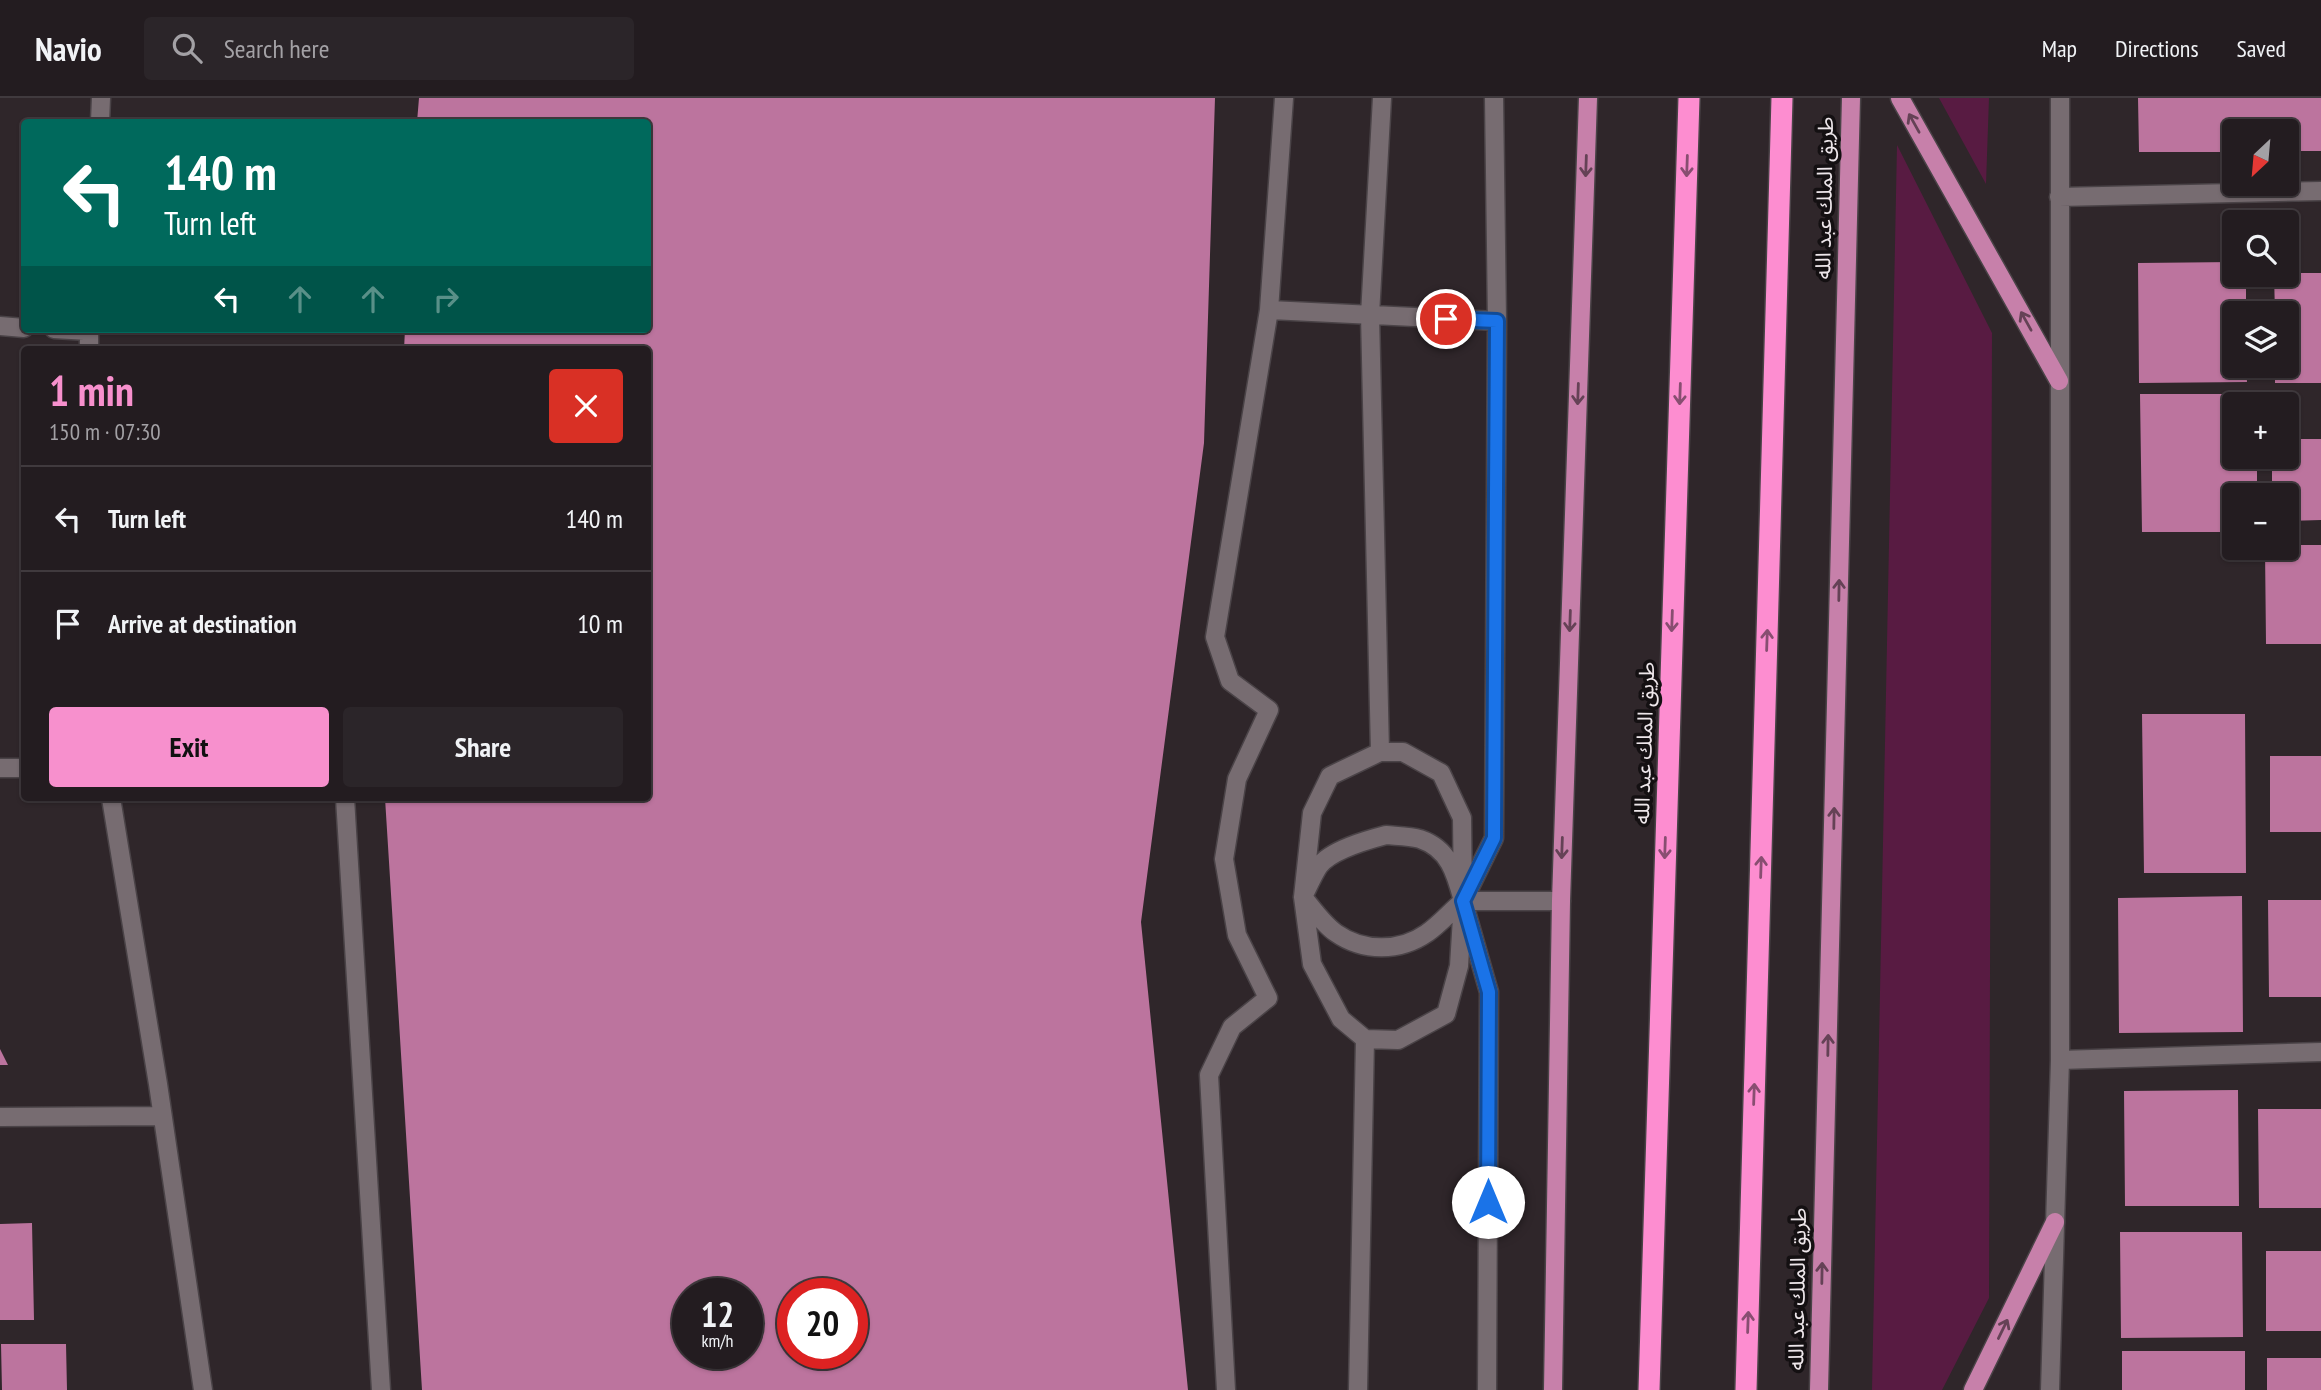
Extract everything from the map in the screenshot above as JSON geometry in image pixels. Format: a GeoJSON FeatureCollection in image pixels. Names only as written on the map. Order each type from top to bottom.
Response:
{"type":"FeatureCollection","features":[{"type":"Feature","properties":{"kind":"highway","name":"طريق الملك عبد الله"},"geometry":{"type":"LineString","coordinates":[[1648,1390],[1689,98]]}},
{"type":"Feature","properties":{"kind":"highway"},"geometry":{"type":"LineString","coordinates":[[1746,1390],[1782,98]]}},
{"type":"Feature","properties":{"kind":"main road"},"geometry":{"type":"LineString","coordinates":[[1553,1390],[1561,901],[1588,98]]}},
{"type":"Feature","properties":{"kind":"main road","name":"طريق الملك عبد الله"},"geometry":{"type":"LineString","coordinates":[[1819,1390],[1852,98]]}},
{"type":"Feature","properties":{"kind":"main road"},"geometry":{"type":"LineString","coordinates":[[1900,98],[2059,381]]}},
{"type":"Feature","properties":{"kind":"main road"},"geometry":{"type":"LineString","coordinates":[[1973,1390],[2055,1222]]}},
{"type":"Feature","properties":{"kind":"street"},"geometry":{"type":"LineString","coordinates":[[100,119],[101,98]]}},
{"type":"Feature","properties":{"kind":"street"},"geometry":{"type":"LineString","coordinates":[[1226,1390],[1209,1075],[1232,1027],[1268,998],[1237,935],[1224,859],[1237,779],[1269,710],[1230,681],[1215,637],[1269,310],[1284,98]]}},
{"type":"Feature","properties":{"kind":"street"},"geometry":{"type":"LineString","coordinates":[[1380,752],[1370,315],[1382,98]]}},
{"type":"Feature","properties":{"kind":"street"},"geometry":{"type":"LineString","coordinates":[[1303,897],[1335,933],[1357,944],[1382,948],[1406,944],[1428,933],[1463,901],[1494,838],[1497,321],[1494,98]]}},
{"type":"Feature","properties":{"kind":"street"},"geometry":{"type":"LineString","coordinates":[[2050,1390],[2060,1060],[2060,98]]}},
{"type":"Feature","properties":{"kind":"street"},"geometry":{"type":"LineString","coordinates":[[2059,197],[2321,191]]}},
{"type":"Feature","properties":{"kind":"street"},"geometry":{"type":"LineString","coordinates":[[1269,310],[1497,321]]}},
{"type":"Feature","properties":{"kind":"street"},"geometry":{"type":"LineString","coordinates":[[0,326],[21,328]]}},
{"type":"Feature","properties":{"kind":"street"},"geometry":{"type":"LineString","coordinates":[[1380,752],[1403,752],[1441,773],[1462,818],[1463,901],[1459,966],[1446,1014],[1398,1040],[1365,1039],[1341,1019],[1312,964],[1303,897],[1312,813],[1330,776],[1380,752]]}},
{"type":"Feature","properties":{"kind":"street"},"geometry":{"type":"LineString","coordinates":[[0,768],[21,768]]}},
{"type":"Feature","properties":{"kind":"street"},"geometry":{"type":"LineString","coordinates":[[111,801],[203,1390]]}},
{"type":"Feature","properties":{"kind":"street"},"geometry":{"type":"LineString","coordinates":[[345,801],[381,1390]]}},
{"type":"Feature","properties":{"kind":"street"},"geometry":{"type":"LineString","coordinates":[[1303,897],[1320,864],[1339,852],[1386,835],[1421,839],[1442,852],[1454,866],[1489,992],[1487,1390]]}},
{"type":"Feature","properties":{"kind":"street"},"geometry":{"type":"LineString","coordinates":[[1463,901],[1561,901]]}},
{"type":"Feature","properties":{"kind":"street"},"geometry":{"type":"LineString","coordinates":[[1357,1390],[1365,1039]]}},
{"type":"Feature","properties":{"kind":"street"},"geometry":{"type":"LineString","coordinates":[[2060,1060],[2321,1052]]}},
{"type":"Feature","properties":{"kind":"street"},"geometry":{"type":"LineString","coordinates":[[0,1116],[162,1116]]}},
{"type":"Feature","properties":{"kind":"shaded area"},"geometry":{"type":"Polygon","coordinates":[[[1939,98],[1989,98],[1986,184],[1939,98]]]}},
{"type":"Feature","properties":{"kind":"shaded area"},"geometry":{"type":"Polygon","coordinates":[[[1897,145],[1992,333],[1989,1298],[1942,1390],[1872,1390],[1897,145]]]}},
{"type":"Feature","properties":{"kind":"building"},"geometry":{"type":"Polygon","coordinates":[[[419,98],[1215,98],[1204,443],[1141,922],[1188,1390],[422,1390],[385,801],[651,801],[651,346],[404,346],[405,333],[651,333],[651,119],[417,119],[419,98]]]}},
{"type":"Feature","properties":{"kind":"building"},"geometry":{"type":"Polygon","coordinates":[[[2138,98],[2321,98],[2321,151],[2300,151],[2300,119],[2222,119],[2222,152],[2139,152],[2138,98]]]}},
{"type":"Feature","properties":{"kind":"building"},"geometry":{"type":"Polygon","coordinates":[[[2222,262],[2222,287],[2246,287],[2246,301],[2222,301],[2222,378],[2247,378],[2247,382],[2139,383],[2138,263],[2222,262]]]}},
{"type":"Feature","properties":{"kind":"building"},"geometry":{"type":"Polygon","coordinates":[[[2299,273],[2321,273],[2321,383],[2275,383],[2275,378],[2299,378],[2299,301],[2275,301],[2274,287],[2299,287],[2299,273]]]}},
{"type":"Feature","properties":{"kind":"building"},"geometry":{"type":"Polygon","coordinates":[[[2140,394],[2222,394],[2222,469],[2257,469],[2257,483],[2222,483],[2222,532],[2142,532],[2140,394]]]}},
{"type":"Feature","properties":{"kind":"building"},"geometry":{"type":"Polygon","coordinates":[[[2299,439],[2321,439],[2321,520],[2299,521],[2299,483],[2272,483],[2272,469],[2299,469],[2299,439]]]}},
{"type":"Feature","properties":{"kind":"building"},"geometry":{"type":"Polygon","coordinates":[[[2299,545],[2321,545],[2321,644],[2266,644],[2265,560],[2299,560],[2299,545]]]}},
{"type":"Feature","properties":{"kind":"building"},"geometry":{"type":"Polygon","coordinates":[[[2142,714],[2245,714],[2246,873],[2144,873],[2142,714]]]}},
{"type":"Feature","properties":{"kind":"building"},"geometry":{"type":"Polygon","coordinates":[[[2270,756],[2321,756],[2321,832],[2270,832],[2270,756]]]}},
{"type":"Feature","properties":{"kind":"building"},"geometry":{"type":"Polygon","coordinates":[[[2242,896],[2243,1032],[2119,1033],[2118,898],[2242,896]]]}},
{"type":"Feature","properties":{"kind":"building"},"geometry":{"type":"Polygon","coordinates":[[[2268,900],[2321,900],[2321,997],[2269,997],[2268,900]]]}},
{"type":"Feature","properties":{"kind":"building"},"geometry":{"type":"Polygon","coordinates":[[[0,1049],[8,1065],[0,1065],[0,1049]]]}},
{"type":"Feature","properties":{"kind":"building"},"geometry":{"type":"Polygon","coordinates":[[[2238,1090],[2239,1206],[2125,1206],[2124,1091],[2238,1090]]]}},
{"type":"Feature","properties":{"kind":"building"},"geometry":{"type":"Polygon","coordinates":[[[2258,1109],[2321,1109],[2321,1208],[2259,1208],[2258,1109]]]}},
{"type":"Feature","properties":{"kind":"building"},"geometry":{"type":"Polygon","coordinates":[[[32,1223],[34,1320],[0,1320],[0,1224],[32,1223]]]}},
{"type":"Feature","properties":{"kind":"building"},"geometry":{"type":"Polygon","coordinates":[[[2120,1232],[2242,1232],[2243,1337],[2121,1338],[2120,1232]]]}},
{"type":"Feature","properties":{"kind":"building"},"geometry":{"type":"Polygon","coordinates":[[[2266,1251],[2321,1251],[2321,1331],[2266,1331],[2266,1251]]]}},
{"type":"Feature","properties":{"kind":"building"},"geometry":{"type":"Polygon","coordinates":[[[1,1344],[66,1344],[67,1390],[2,1390],[1,1344]]]}},
{"type":"Feature","properties":{"kind":"building"},"geometry":{"type":"Polygon","coordinates":[[[2122,1351],[2245,1351],[2245,1390],[2122,1390],[2122,1351]]]}},
{"type":"Feature","properties":{"kind":"building"},"geometry":{"type":"Polygon","coordinates":[[[2267,1358],[2321,1358],[2321,1390],[2267,1390],[2267,1358]]]}},
{"type":"Feature","properties":{"kind":"route"},"geometry":{"type":"LineString","coordinates":[[1446,319],[1497,321],[1494,838],[1463,901],[1489,992],[1488,1202]]}}]}
